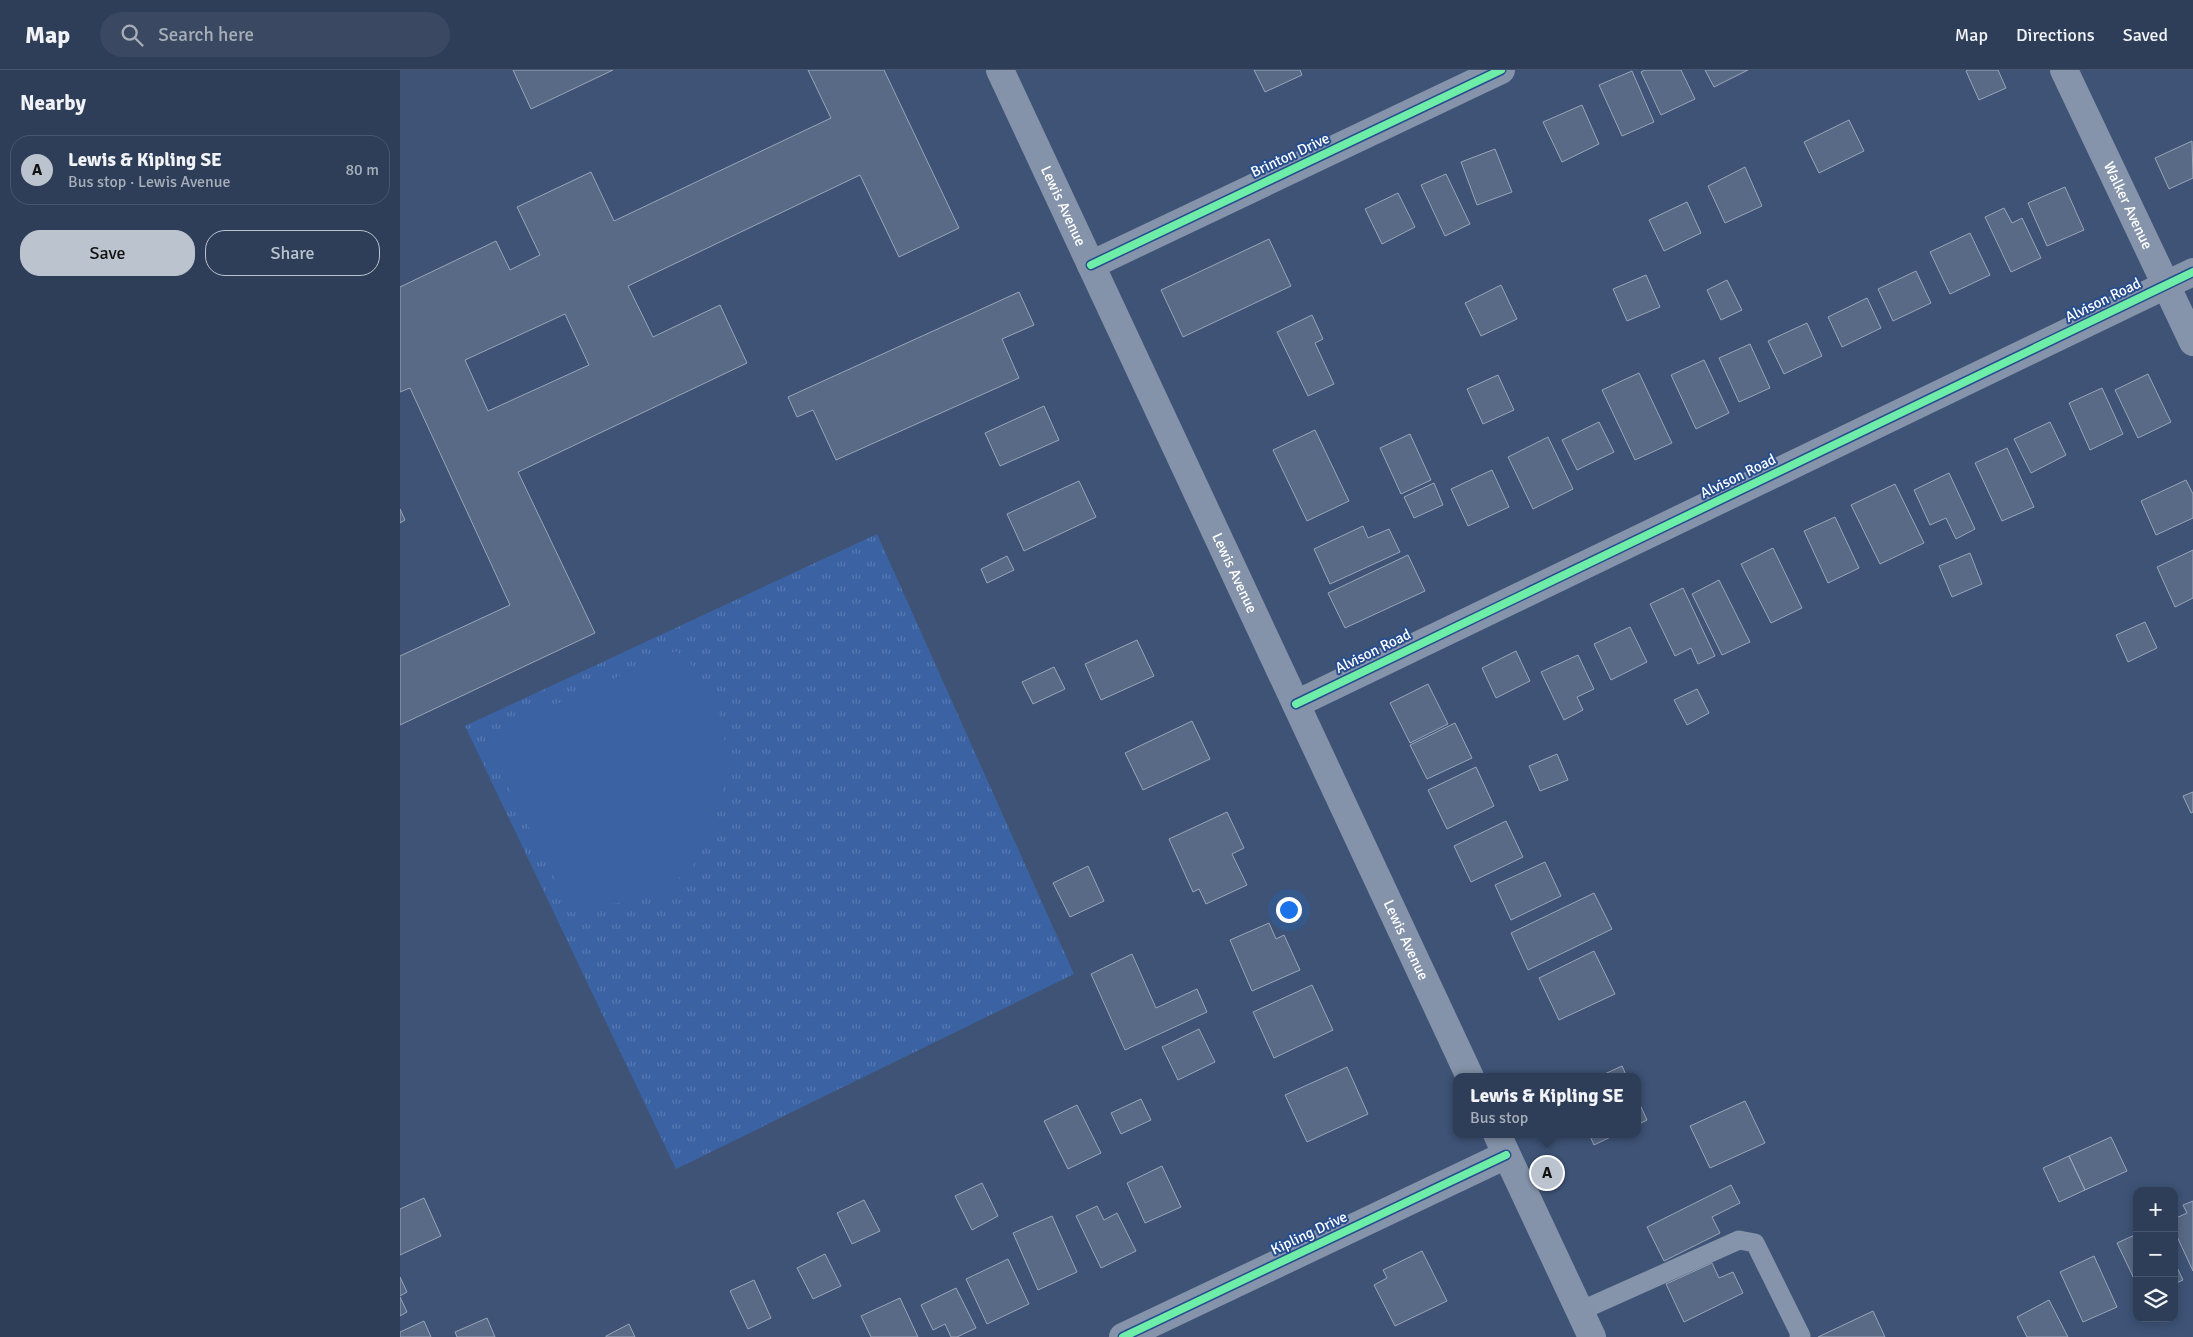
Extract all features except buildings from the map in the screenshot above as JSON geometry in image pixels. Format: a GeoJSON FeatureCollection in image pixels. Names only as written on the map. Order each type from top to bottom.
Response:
{"type":"FeatureCollection","features":[{"type":"Feature","properties":{"kind":"main road","name":"Lewis Avenue"},"geometry":{"type":"LineString","coordinates":[[1000,70],[1468,1073]]}},
{"type":"Feature","properties":{"kind":"main road"},"geometry":{"type":"LineString","coordinates":[[1502,1144],[1592,1337]]}},
{"type":"Feature","properties":{"kind":"street","name":"Brinton Drive"},"geometry":{"type":"LineString","coordinates":[[1091,265],[1501,70]]}},
{"type":"Feature","properties":{"kind":"street","name":"Walker Avenue"},"geometry":{"type":"LineString","coordinates":[[2064,70],[2193,342]]}},
{"type":"Feature","properties":{"kind":"street","name":"Alvison Road"},"geometry":{"type":"LineString","coordinates":[[1296,704],[2193,272]]}},
{"type":"Feature","properties":{"kind":"street","name":"Kipling Drive"},"geometry":{"type":"LineString","coordinates":[[1122,1337],[1502,1144]]}},
{"type":"Feature","properties":{"kind":"lane"},"geometry":{"type":"LineString","coordinates":[[1580,1311],[1739,1240],[1755,1243],[1802,1336],[1799,1337]]}},
{"type":"Feature","properties":{"kind":"green space"},"geometry":{"type":"Polygon","coordinates":[[[877,534],[1074,974],[676,1169],[465,726],[877,534]]]}},
{"type":"Feature","properties":{"kind":"green space"},"geometry":{"type":"Polygon","coordinates":[[[676,651],[697,670],[723,723],[727,771],[716,815],[696,862],[662,894],[571,912],[485,738],[500,729],[676,651]]]}},
{"type":"Feature","properties":{"kind":"cycle path"},"geometry":{"type":"LineString","coordinates":[[1091,265],[1501,70]]}},
{"type":"Feature","properties":{"kind":"cycle path"},"geometry":{"type":"LineString","coordinates":[[1296,704],[2193,272]]}},
{"type":"Feature","properties":{"kind":"cycle path"},"geometry":{"type":"LineString","coordinates":[[1123,1337],[1506,1155]]}},
{"type":"Feature","properties":{"kind":"place","name":"Lewis & Kipling SE"},"geometry":{"type":"Point","coordinates":[1547,1173]}}]}
